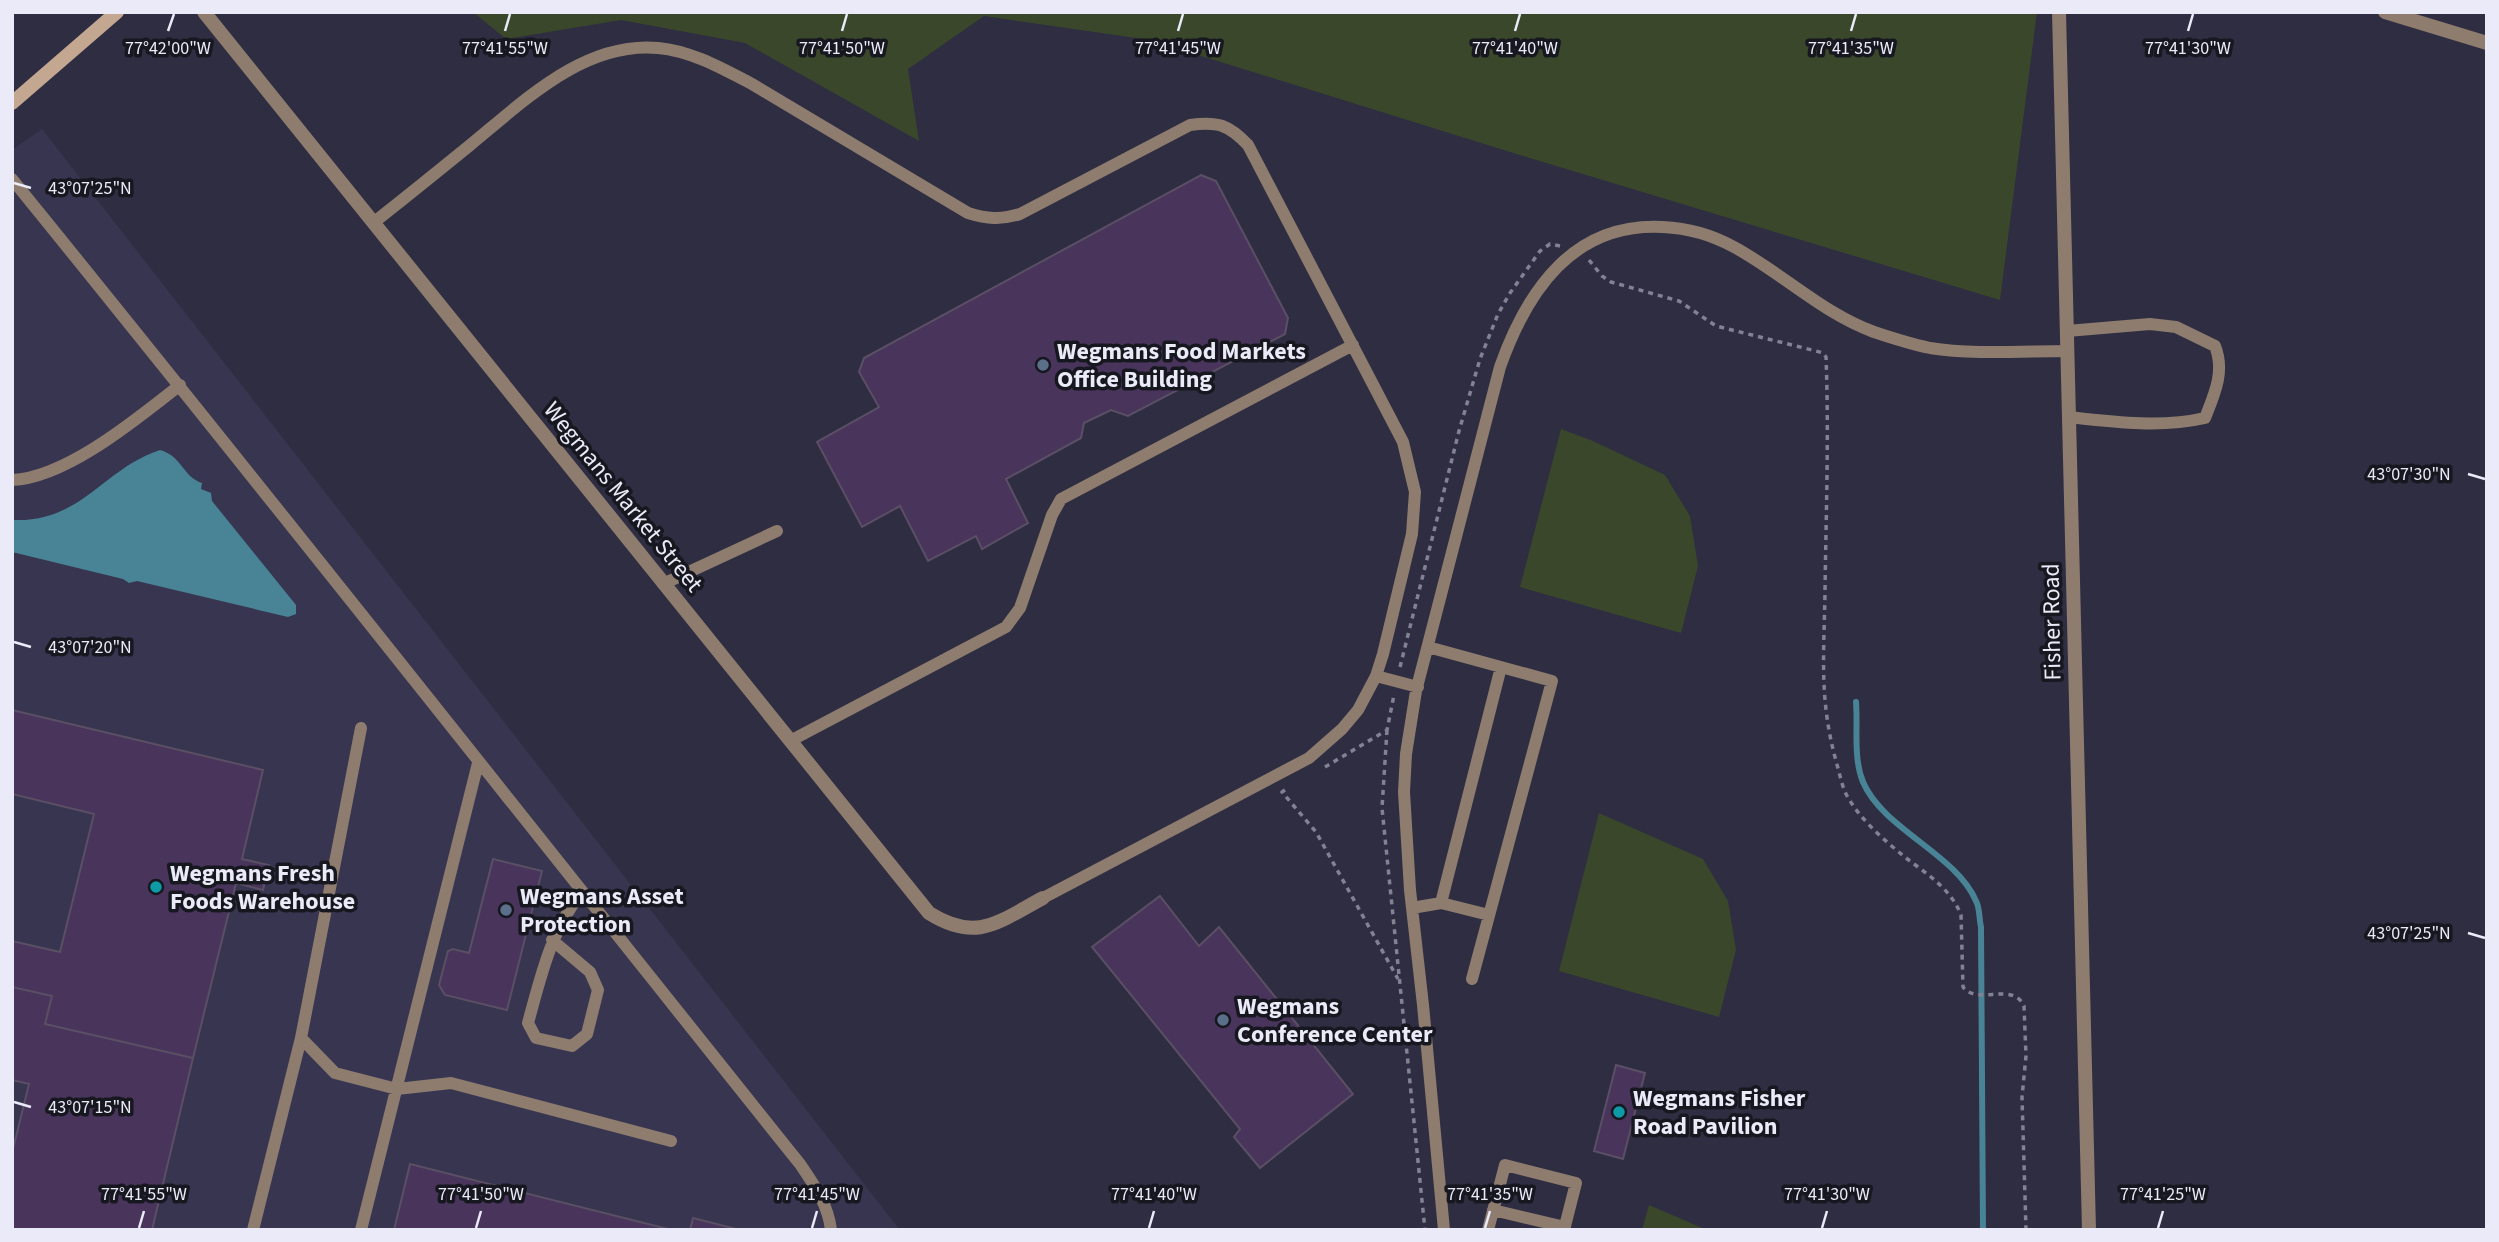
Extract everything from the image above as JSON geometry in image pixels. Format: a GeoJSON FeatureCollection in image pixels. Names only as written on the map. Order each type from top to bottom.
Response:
{"type":"FeatureCollection","features":[{"type":"Feature","properties":{"kind":"street"},"geometry":{"type":"LineString","coordinates":[[12,103],[117,12]]}},
{"type":"Feature","properties":{"kind":"street","name":"Wegmans Market Street"},"geometry":{"type":"LineString","coordinates":[[204,12],[929,913],[948,925],[972,930],[995,924],[1043,898]]}},
{"type":"Feature","properties":{"kind":"street","name":"Fisher Road"},"geometry":{"type":"LineString","coordinates":[[2059,12],[2090,1230]]}},
{"type":"Feature","properties":{"kind":"street"},"geometry":{"type":"LineString","coordinates":[[2385,12],[2487,43]]}},
{"type":"Feature","properties":{"kind":"lane"},"geometry":{"type":"LineString","coordinates":[[373,223],[530,96],[562,74],[608,54],[635,48],[675,50],[697,57],[752,84],[968,213],[985,218],[1002,219],[1020,214],[1190,125],[1207,122],[1236,132],[1248,145],[1404,442],[1415,492],[1412,534],[1376,676],[1358,710],[1342,729],[1309,758],[1043,898]]}},
{"type":"Feature","properties":{"kind":"lane"},"geometry":{"type":"LineString","coordinates":[[12,179],[180,385],[800,1164],[820,1193],[830,1217],[831,1230]]}},
{"type":"Feature","properties":{"kind":"lane"},"geometry":{"type":"LineString","coordinates":[[1444,1230],[1412,908],[1404,792],[1409,726],[1465,497],[1509,341],[1519,318],[1550,273],[1574,252],[1614,231],[1635,227],[1676,228],[1693,231],[1731,245],[1830,310],[1871,331],[1931,348],[2068,351]]}},
{"type":"Feature","properties":{"kind":"lane"},"geometry":{"type":"LineString","coordinates":[[2067,331],[2150,324],[2176,327],[2216,346],[2221,361],[2216,388],[2205,418],[2186,422],[2120,422],[2070,418]]}},
{"type":"Feature","properties":{"kind":"lane"},"geometry":{"type":"LineString","coordinates":[[790,741],[1006,627],[1020,608],[1052,515],[1062,499],[1353,345]]}},
{"type":"Feature","properties":{"kind":"lane"},"geometry":{"type":"LineString","coordinates":[[12,480],[68,465],[180,385]]}},
{"type":"Feature","properties":{"kind":"lane"},"geometry":{"type":"LineString","coordinates":[[663,584],[776,531]]}},
{"type":"Feature","properties":{"kind":"lane"},"geometry":{"type":"LineString","coordinates":[[1427,647],[1552,681],[1472,979]]}},
{"type":"Feature","properties":{"kind":"lane"},"geometry":{"type":"LineString","coordinates":[[1441,903],[1501,667]]}},
{"type":"Feature","properties":{"kind":"lane"},"geometry":{"type":"LineString","coordinates":[[1376,676],[1418,687]]}},
{"type":"Feature","properties":{"kind":"lane"},"geometry":{"type":"LineString","coordinates":[[253,1230],[301,1038],[361,728]]}},
{"type":"Feature","properties":{"kind":"lane"},"geometry":{"type":"LineString","coordinates":[[361,1230],[478,762]]}},
{"type":"Feature","properties":{"kind":"lane"},"geometry":{"type":"LineString","coordinates":[[552,940],[590,972],[598,990],[587,1034],[572,1046],[536,1038],[528,1023],[552,940],[569,908],[582,892]]}},
{"type":"Feature","properties":{"kind":"lane"},"geometry":{"type":"LineString","coordinates":[[1412,908],[1441,903],[1489,915]]}},
{"type":"Feature","properties":{"kind":"lane"},"geometry":{"type":"LineString","coordinates":[[301,1038],[335,1073],[397,1089],[451,1083],[671,1142]]}},
{"type":"Feature","properties":{"kind":"lane"},"geometry":{"type":"LineString","coordinates":[[1488,1230],[1493,1210],[1505,1165],[1576,1183],[1565,1228],[1493,1210]]}},
{"type":"Feature","properties":{"kind":"path"},"geometry":{"type":"LineString","coordinates":[[1424,1230],[1382,808],[1387,730],[1396,681],[1459,431],[1488,338],[1510,293],[1540,251],[1550,244],[1574,252],[1591,262],[1602,276],[1611,282],[1679,301],[1716,326],[1823,353],[1826,358],[1826,548],[1822,664],[1830,737],[1843,787],[1856,808],[1888,842],[1931,876],[1958,906],[1961,915],[1962,987],[1971,994],[2012,995],[2022,1000],[2026,1055],[2022,1097],[2026,1230]]}},
{"type":"Feature","properties":{"kind":"path"},"geometry":{"type":"LineString","coordinates":[[1321,769],[1387,730]]}},
{"type":"Feature","properties":{"kind":"path"},"geometry":{"type":"LineString","coordinates":[[1289,788],[1282,792],[1316,832],[1398,979]]}},
{"type":"Feature","properties":{"kind":"shaded area"},"geometry":{"type":"Polygon","coordinates":[[[42,129],[900,1230],[12,1230],[12,150],[42,129]]]}},
{"type":"Feature","properties":{"kind":"green space"},"geometry":{"type":"Polygon","coordinates":[[[473,12],[2037,12],[2000,300],[1150,40],[984,16],[908,69],[919,141],[745,43],[621,20],[506,39],[473,12]]]}},
{"type":"Feature","properties":{"kind":"green space"},"geometry":{"type":"Polygon","coordinates":[[[1561,429],[1665,475],[1690,516],[1698,566],[1681,633],[1520,587],[1561,429]]]}},
{"type":"Feature","properties":{"kind":"green space"},"geometry":{"type":"Polygon","coordinates":[[[1599,813],[1703,859],[1728,901],[1736,950],[1719,1017],[1559,971],[1599,813]]]}},
{"type":"Feature","properties":{"kind":"green space"},"geometry":{"type":"Polygon","coordinates":[[[1649,1205],[1707,1230],[1642,1230],[1649,1205]]]}},
{"type":"Feature","properties":{"kind":"water"},"geometry":{"type":"Polygon","coordinates":[[[160,450],[173,457],[191,476],[202,483],[201,489],[211,493],[212,501],[296,605],[296,614],[288,617],[137,581],[129,583],[123,579],[12,552],[12,520],[36,519],[56,513],[74,504],[122,469],[160,450]]]}},
{"type":"Feature","properties":{"kind":"building","name":"Wegmans Food Markets Office Building"},"geometry":{"type":"Polygon","coordinates":[[[1201,175],[1216,181],[1288,318],[1285,334],[1128,416],[1111,410],[1084,423],[1081,438],[1006,479],[1028,523],[982,549],[976,536],[928,561],[900,506],[862,527],[817,442],[879,407],[859,372],[864,358],[1201,175]]]}},
{"type":"Feature","properties":{"kind":"building","name":"Wegmans Fresh Foods Warehouse"},"geometry":{"type":"Polygon","coordinates":[[[12,710],[263,770],[242,859],[269,865],[263,890],[236,883],[193,1058],[45,1024],[52,996],[12,987],[12,941],[60,952],[94,814],[12,794],[12,710]]]}},
{"type":"Feature","properties":{"kind":"building","name":"Wegmans Asset Protection"},"geometry":{"type":"Polygon","coordinates":[[[493,859],[542,871],[507,1010],[445,995],[439,985],[448,951],[453,949],[469,953],[493,859]]]}},
{"type":"Feature","properties":{"kind":"building","name":"Wegmans Conference Center"},"geometry":{"type":"Polygon","coordinates":[[[1160,896],[1199,946],[1219,927],[1353,1094],[1260,1168],[1234,1137],[1240,1129],[1092,947],[1160,896]]]}},
{"type":"Feature","properties":{"kind":"building"},"geometry":{"type":"Polygon","coordinates":[[[12,987],[52,996],[45,1024],[193,1058],[152,1230],[12,1230],[12,1153],[29,1084],[12,1080],[12,987]]]}},
{"type":"Feature","properties":{"kind":"building","name":"Wegmans Fisher Road Pavilion"},"geometry":{"type":"Polygon","coordinates":[[[1616,1065],[1645,1073],[1623,1159],[1594,1151],[1616,1065]]]}},
{"type":"Feature","properties":{"kind":"building"},"geometry":{"type":"Polygon","coordinates":[[[410,1164],[672,1230],[394,1230],[410,1164]]]}},
{"type":"Feature","properties":{"kind":"building"},"geometry":{"type":"Polygon","coordinates":[[[693,1218],[740,1230],[690,1230],[693,1218]]]}},
{"type":"Feature","properties":{"kind":"waterway"},"geometry":{"type":"LineString","coordinates":[[1856,702],[1858,763],[1863,782],[1873,799],[1886,814],[1953,869],[1966,884],[1978,907],[1981,927],[1983,1230]]}},
{"type":"Feature","properties":{"kind":"place","name":"Wegmans Food Markets Office Building"},"geometry":{"type":"Point","coordinates":[1043,365]}},
{"type":"Feature","properties":{"kind":"place","name":"Wegmans Fresh Foods Warehouse"},"geometry":{"type":"Point","coordinates":[156,887]}},
{"type":"Feature","properties":{"kind":"place","name":"Wegmans Asset Protection"},"geometry":{"type":"Point","coordinates":[506,910]}},
{"type":"Feature","properties":{"kind":"place","name":"Wegmans Conference Center"},"geometry":{"type":"Point","coordinates":[1223,1020]}},
{"type":"Feature","properties":{"kind":"place","name":"Wegmans Fisher Road Pavilion"},"geometry":{"type":"Point","coordinates":[1619,1112]}}]}
